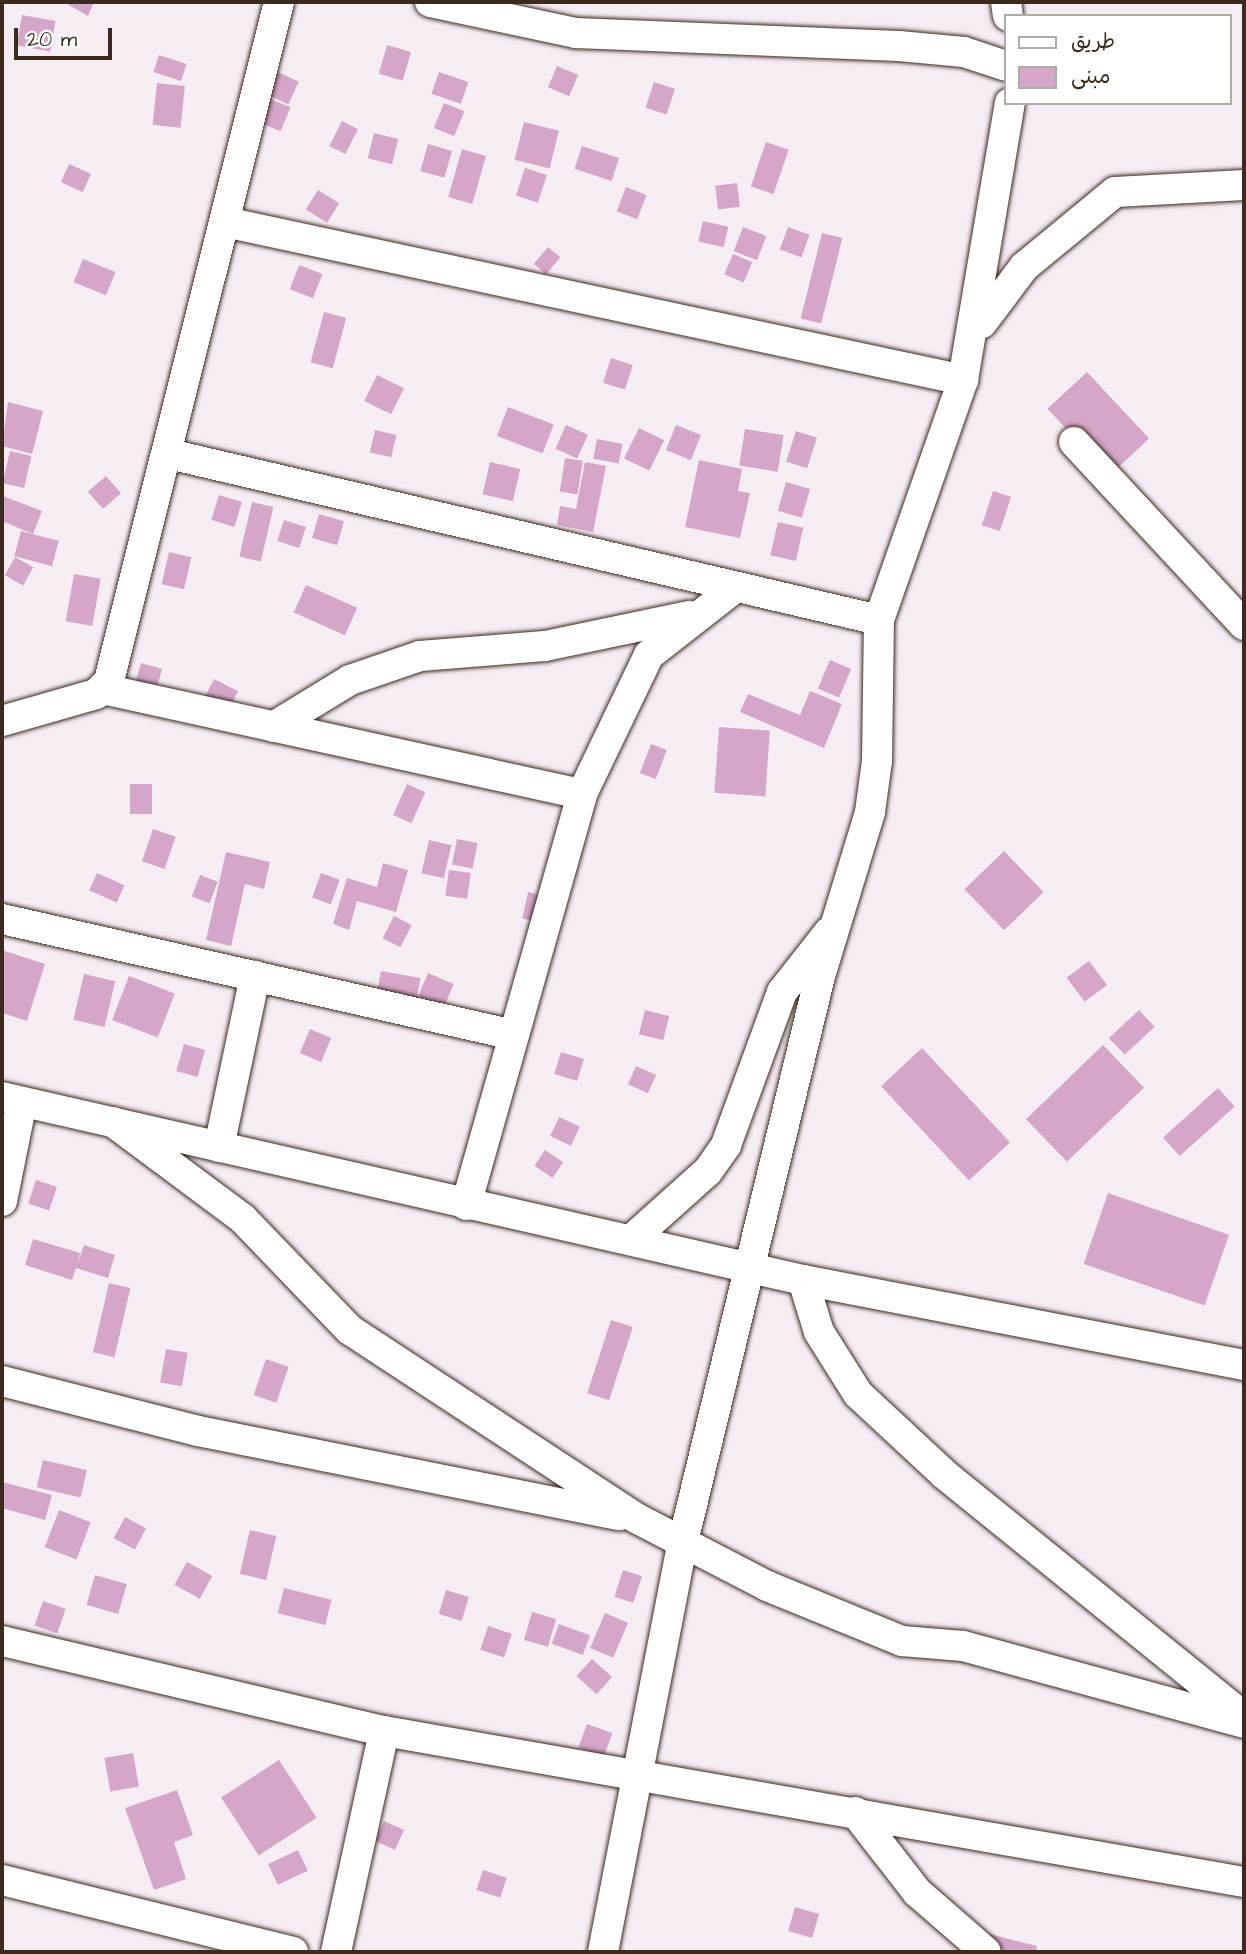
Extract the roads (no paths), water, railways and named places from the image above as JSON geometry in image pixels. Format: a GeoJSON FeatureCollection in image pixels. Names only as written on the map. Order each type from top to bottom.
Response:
{"type":"FeatureCollection","features":[{"type":"Feature","properties":{"kind":"street"},"geometry":{"type":"LineString","coordinates":[[103,689],[169,454],[279,2]]}},
{"type":"Feature","properties":{"kind":"street"},"geometry":{"type":"LineString","coordinates":[[430,2],[576,33],[899,46],[964,52],[1004,65]]}},
{"type":"Feature","properties":{"kind":"street"},"geometry":{"type":"LineString","coordinates":[[603,1952],[683,1542],[754,1266],[789,1098],[875,774],[879,621],[963,380],[1010,105]]}},
{"type":"Feature","properties":{"kind":"street"},"geometry":{"type":"LineString","coordinates":[[971,341],[1010,282],[1069,225],[1115,192],[1244,185]]}},
{"type":"Feature","properties":{"kind":"street"},"geometry":{"type":"LineString","coordinates":[[225,222],[963,380]]}},
{"type":"Feature","properties":{"kind":"street"},"geometry":{"type":"LineString","coordinates":[[1074,442],[1244,625]]}},
{"type":"Feature","properties":{"kind":"street"},"geometry":{"type":"LineString","coordinates":[[169,454],[879,621]]}},
{"type":"Feature","properties":{"kind":"street"},"geometry":{"type":"LineString","coordinates":[[466,1205],[582,794],[649,655],[693,615],[736,587]]}},
{"type":"Feature","properties":{"kind":"street"},"geometry":{"type":"LineString","coordinates":[[273,727],[350,680],[420,656],[545,646],[693,615]]}},
{"type":"Feature","properties":{"kind":"street"},"geometry":{"type":"LineString","coordinates":[[2,721],[103,689],[582,794]]}},
{"type":"Feature","properties":{"kind":"street"},"geometry":{"type":"LineString","coordinates":[[2,919],[514,1035]]}},
{"type":"Feature","properties":{"kind":"street"},"geometry":{"type":"LineString","coordinates":[[631,1240],[708,1171],[726,1145],[782,992],[836,923]]}},
{"type":"Feature","properties":{"kind":"street"},"geometry":{"type":"LineString","coordinates":[[219,1147],[255,976]]}},
{"type":"Feature","properties":{"kind":"street"},"geometry":{"type":"LineString","coordinates":[[2,1201],[12,1099],[466,1205],[754,1266],[803,1280],[1244,1365]]}},
{"type":"Feature","properties":{"kind":"street"},"geometry":{"type":"LineString","coordinates":[[113,1122],[243,1219],[313,1298],[350,1330],[636,1518],[767,1586],[902,1641],[990,1652],[1244,1723]]}},
{"type":"Feature","properties":{"kind":"street"},"geometry":{"type":"LineString","coordinates":[[803,1280],[819,1332],[858,1394],[944,1474],[1244,1717]]}},
{"type":"Feature","properties":{"kind":"street"},"geometry":{"type":"LineString","coordinates":[[2,1381],[198,1431],[636,1518]]}},
{"type":"Feature","properties":{"kind":"street"},"geometry":{"type":"LineString","coordinates":[[2,1641],[384,1731],[1244,1882]]}},
{"type":"Feature","properties":{"kind":"street"},"geometry":{"type":"LineString","coordinates":[[336,1952],[384,1731]]}},
{"type":"Feature","properties":{"kind":"street"},"geometry":{"type":"LineString","coordinates":[[855,1812],[917,1892],[986,1952]]}},
{"type":"Feature","properties":{"kind":"street"},"geometry":{"type":"LineString","coordinates":[[2,1880],[293,1952]]}}]}
